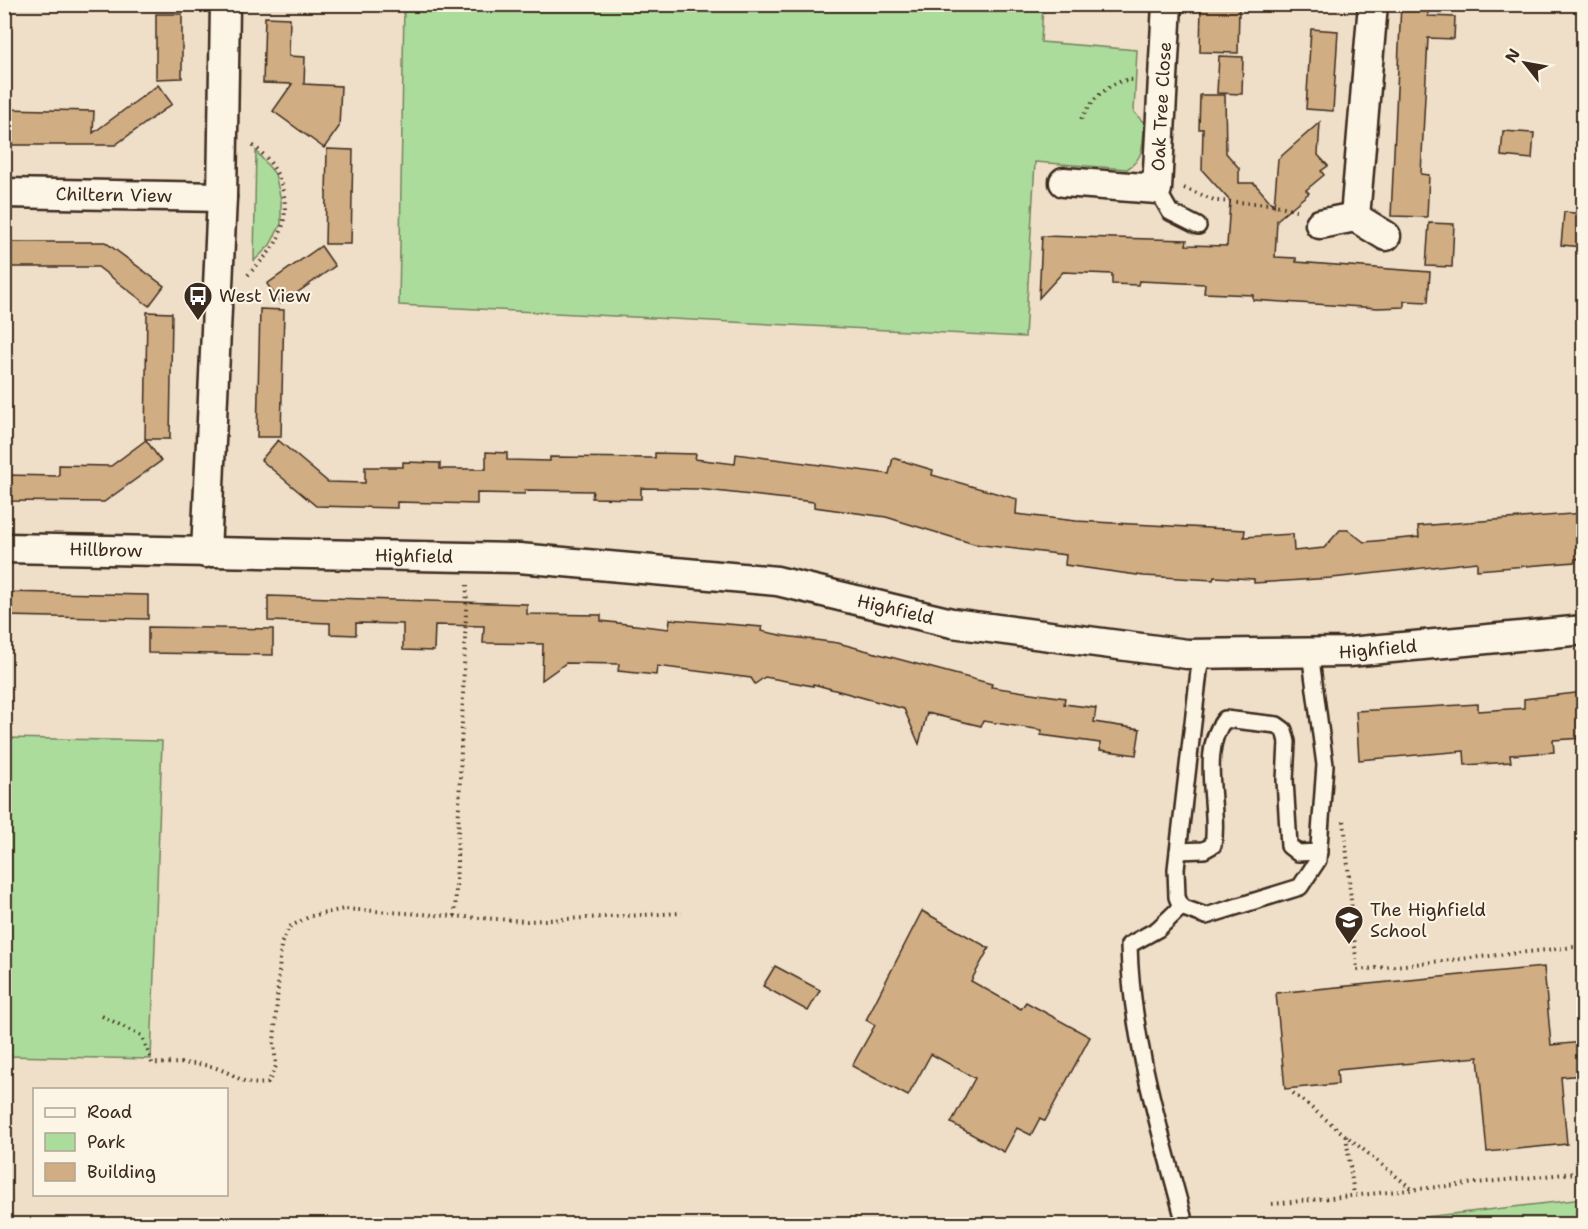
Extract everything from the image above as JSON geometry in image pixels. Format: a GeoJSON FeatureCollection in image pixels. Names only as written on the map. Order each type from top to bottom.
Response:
{"type":"FeatureCollection","features":[{"type":"Feature","properties":{"kind":"street"},"geometry":{"type":"LineString","coordinates":[[206,553],[222,196],[225,4]]}},
{"type":"Feature","properties":{"kind":"street","name":"Oak Tree Close"},"geometry":{"type":"LineString","coordinates":[[1064,182],[1157,189],[1167,4]]}},
{"type":"Feature","properties":{"kind":"street"},"geometry":{"type":"LineString","coordinates":[[1355,218],[1373,4]]}},
{"type":"Feature","properties":{"kind":"street","name":"Chiltern View"},"geometry":{"type":"LineString","coordinates":[[4,193],[222,196]]}},
{"type":"Feature","properties":{"kind":"street"},"geometry":{"type":"LineString","coordinates":[[1320,225],[1355,218],[1386,236]]}},
{"type":"Feature","properties":{"kind":"street","name":"Hillbrow"},"geometry":{"type":"LineString","coordinates":[[4,548],[206,553]]}},
{"type":"Feature","properties":{"kind":"street","name":"Highfield"},"geometry":{"type":"LineString","coordinates":[[206,553],[519,558],[777,581],[952,622],[1200,654],[1349,651],[1584,630]]}},
{"type":"Feature","properties":{"kind":"lane"},"geometry":{"type":"LineString","coordinates":[[1157,189],[1170,212],[1198,226]]}},
{"type":"Feature","properties":{"kind":"lane"},"geometry":{"type":"LineString","coordinates":[[1181,908],[1206,916],[1300,887],[1318,860],[1325,765],[1310,652]]}},
{"type":"Feature","properties":{"kind":"lane"},"geometry":{"type":"LineString","coordinates":[[1181,908],[1177,897],[1176,869],[1200,654]]}},
{"type":"Feature","properties":{"kind":"lane"},"geometry":{"type":"LineString","coordinates":[[1178,851],[1204,850],[1213,845],[1215,836],[1211,779],[1217,729],[1225,719],[1277,725],[1284,730],[1287,742],[1289,846],[1298,853],[1319,852]]}},
{"type":"Feature","properties":{"kind":"lane"},"geometry":{"type":"LineString","coordinates":[[1181,908],[1158,929],[1129,945],[1129,977],[1138,1038],[1185,1224]]}},
{"type":"Feature","properties":{"kind":"path"},"geometry":{"type":"LineString","coordinates":[[1081,119],[1097,97],[1113,84],[1130,80],[1162,82]]}},
{"type":"Feature","properties":{"kind":"path"},"geometry":{"type":"LineString","coordinates":[[248,275],[273,247],[283,227],[285,203],[281,178],[264,153],[252,145]]}},
{"type":"Feature","properties":{"kind":"path"},"geometry":{"type":"LineString","coordinates":[[1157,189],[1183,187],[1217,201],[1272,204],[1294,209],[1320,225]]}},
{"type":"Feature","properties":{"kind":"path"},"geometry":{"type":"LineString","coordinates":[[455,916],[463,746],[468,557]]}},
{"type":"Feature","properties":{"kind":"path"},"geometry":{"type":"LineString","coordinates":[[1343,809],[1357,970],[1584,946]]}},
{"type":"Feature","properties":{"kind":"path"},"geometry":{"type":"LineString","coordinates":[[102,1016],[142,1036],[152,1063],[218,1068],[240,1081],[253,1085],[268,1083],[276,1066],[274,1043],[281,944],[289,927],[311,916],[344,909],[527,921],[682,913]]}},
{"type":"Feature","properties":{"kind":"path"},"geometry":{"type":"LineString","coordinates":[[1293,1093],[1412,1190]]}},
{"type":"Feature","properties":{"kind":"path"},"geometry":{"type":"LineString","coordinates":[[1346,1136],[1354,1195]]}},
{"type":"Feature","properties":{"kind":"path"},"geometry":{"type":"LineString","coordinates":[[1272,1204],[1584,1172]]}},
{"type":"Feature","properties":{"kind":"green space"},"geometry":{"type":"Polygon","coordinates":[[[404,5],[1043,5],[1041,42],[1137,50],[1134,112],[1144,123],[1142,149],[1137,160],[1127,169],[1035,162],[1025,337],[399,305],[404,5]]]}},
{"type":"Feature","properties":{"kind":"green space"},"geometry":{"type":"Polygon","coordinates":[[[256,151],[275,174],[281,200],[281,224],[270,245],[254,261],[256,151]]]}},
{"type":"Feature","properties":{"kind":"green space"},"geometry":{"type":"Polygon","coordinates":[[[5,738],[162,741],[151,1059],[5,1056],[5,738]]]}},
{"type":"Feature","properties":{"kind":"green space"},"geometry":{"type":"Polygon","coordinates":[[[1583,1199],[1583,1224],[1363,1224],[1583,1199]]]}},
{"type":"Feature","properties":{"kind":"building"},"geometry":{"type":"Polygon","coordinates":[[[1212,4],[1236,4],[1236,8],[1239,8],[1238,53],[1200,52],[1201,7],[1212,7],[1212,4]]]}},
{"type":"Feature","properties":{"kind":"building"},"geometry":{"type":"Polygon","coordinates":[[[1401,4],[1428,4],[1428,16],[1455,17],[1454,39],[1428,38],[1421,174],[1429,175],[1427,217],[1391,216],[1401,4]]]}},
{"type":"Feature","properties":{"kind":"building"},"geometry":{"type":"Polygon","coordinates":[[[156,14],[182,14],[182,78],[156,79],[156,14]]]}},
{"type":"Feature","properties":{"kind":"building"},"geometry":{"type":"Polygon","coordinates":[[[265,17],[290,18],[289,56],[305,57],[304,84],[341,86],[339,127],[324,148],[273,111],[292,84],[263,83],[265,17]]]}},
{"type":"Feature","properties":{"kind":"building"},"geometry":{"type":"Polygon","coordinates":[[[1311,29],[1338,31],[1333,111],[1306,109],[1311,29]]]}},
{"type":"Feature","properties":{"kind":"building"},"geometry":{"type":"Polygon","coordinates":[[[1219,56],[1243,57],[1242,94],[1217,93],[1219,56]]]}},
{"type":"Feature","properties":{"kind":"building"},"geometry":{"type":"Polygon","coordinates":[[[158,85],[172,104],[115,145],[4,145],[5,109],[94,111],[93,133],[158,85]]]}},
{"type":"Feature","properties":{"kind":"building"},"geometry":{"type":"Polygon","coordinates":[[[1200,95],[1225,95],[1226,153],[1239,168],[1239,183],[1254,183],[1274,206],[1278,159],[1320,122],[1318,155],[1328,166],[1321,171],[1324,175],[1306,190],[1309,193],[1277,220],[1275,257],[1296,258],[1296,262],[1430,272],[1428,302],[1404,301],[1404,307],[1378,308],[1253,300],[1253,295],[1204,293],[1205,284],[1139,281],[1138,285],[1112,284],[1112,274],[1063,272],[1039,298],[1042,236],[1187,240],[1186,245],[1227,246],[1230,201],[1202,170],[1203,129],[1199,129],[1200,95]]]}},
{"type":"Feature","properties":{"kind":"building"},"geometry":{"type":"Polygon","coordinates":[[[1503,131],[1534,133],[1532,159],[1501,156],[1503,131]]]}},
{"type":"Feature","properties":{"kind":"building"},"geometry":{"type":"Polygon","coordinates":[[[327,149],[353,150],[351,244],[325,244],[327,149]]]}},
{"type":"Feature","properties":{"kind":"building"},"geometry":{"type":"Polygon","coordinates":[[[1564,212],[1584,214],[1584,247],[1561,245],[1564,212]]]}},
{"type":"Feature","properties":{"kind":"building"},"geometry":{"type":"Polygon","coordinates":[[[1429,223],[1454,224],[1452,267],[1426,266],[1429,223]]]}},
{"type":"Feature","properties":{"kind":"building"},"geometry":{"type":"Polygon","coordinates":[[[4,242],[105,242],[164,286],[149,306],[98,267],[4,267],[4,242]]]}},
{"type":"Feature","properties":{"kind":"building"},"geometry":{"type":"Polygon","coordinates":[[[321,246],[335,266],[281,304],[267,284],[321,246]]]}},
{"type":"Feature","properties":{"kind":"building"},"geometry":{"type":"Polygon","coordinates":[[[260,309],[284,310],[281,437],[257,437],[260,309]]]}},
{"type":"Feature","properties":{"kind":"building"},"geometry":{"type":"Polygon","coordinates":[[[147,312],[172,313],[170,439],[145,439],[147,312]]]}},
{"type":"Feature","properties":{"kind":"building"},"geometry":{"type":"Polygon","coordinates":[[[146,440],[161,461],[104,502],[4,501],[4,475],[59,476],[59,465],[111,466],[146,440]]]}},
{"type":"Feature","properties":{"kind":"building"},"geometry":{"type":"Polygon","coordinates":[[[278,440],[328,482],[365,483],[365,467],[403,467],[403,462],[440,463],[440,469],[486,469],[486,452],[507,453],[507,460],[550,461],[550,457],[655,458],[655,453],[696,454],[695,459],[735,464],[736,454],[889,474],[893,458],[933,470],[932,475],[1017,499],[1016,514],[1076,521],[1245,530],[1244,537],[1293,534],[1294,551],[1324,548],[1340,530],[1348,530],[1364,542],[1419,537],[1418,526],[1584,513],[1584,558],[1575,559],[1575,562],[1477,570],[1477,562],[1332,578],[1254,583],[1254,579],[1214,577],[1213,580],[1144,576],[1065,565],[1066,555],[974,544],[886,517],[814,507],[814,502],[697,489],[641,488],[641,499],[592,498],[593,491],[525,490],[525,494],[477,493],[477,504],[397,502],[397,508],[316,506],[261,460],[278,440]]]}},
{"type":"Feature","properties":{"kind":"building"},"geometry":{"type":"Polygon","coordinates":[[[4,592],[148,595],[148,619],[4,616],[4,592]]]}},
{"type":"Feature","properties":{"kind":"building"},"geometry":{"type":"Polygon","coordinates":[[[268,596],[527,604],[527,614],[601,615],[601,621],[669,629],[670,619],[762,627],[761,631],[838,643],[992,684],[991,687],[1065,698],[1064,704],[1096,708],[1094,722],[1140,729],[1136,755],[1100,750],[1100,743],[1041,735],[1042,730],[983,721],[981,726],[927,713],[919,744],[904,709],[813,684],[813,686],[765,677],[755,684],[751,678],[657,666],[656,675],[618,671],[619,664],[566,663],[542,680],[543,644],[483,643],[484,626],[435,625],[434,651],[403,650],[403,624],[356,623],[356,635],[330,634],[330,623],[268,621],[268,596]]]}},
{"type":"Feature","properties":{"kind":"building"},"geometry":{"type":"Polygon","coordinates":[[[148,627],[273,629],[273,655],[148,653],[148,627]]]}},
{"type":"Feature","properties":{"kind":"building"},"geometry":{"type":"Polygon","coordinates":[[[1584,692],[1584,738],[1553,740],[1554,752],[1510,755],[1511,762],[1465,765],[1464,751],[1359,760],[1356,711],[1478,704],[1478,711],[1524,708],[1524,699],[1584,692]]]}},
{"type":"Feature","properties":{"kind":"building"},"geometry":{"type":"Polygon","coordinates":[[[922,911],[989,948],[971,981],[1021,1009],[1026,1002],[1090,1037],[1045,1121],[1040,1118],[1031,1135],[1017,1128],[1004,1152],[951,1123],[975,1078],[931,1054],[908,1096],[852,1066],[875,1025],[866,1020],[922,911]]]}},
{"type":"Feature","properties":{"kind":"building"},"geometry":{"type":"Polygon","coordinates":[[[775,966],[820,990],[808,1011],[763,986],[775,966]]]}},
{"type":"Feature","properties":{"kind":"building"},"geometry":{"type":"Polygon","coordinates":[[[1544,967],[1551,1045],[1584,1042],[1584,1075],[1561,1077],[1567,1144],[1487,1152],[1478,1057],[1337,1070],[1338,1084],[1285,1089],[1276,993],[1544,967]]]}},
{"type":"Feature","properties":{"kind":"place","name":"West View"},"geometry":{"type":"Point","coordinates":[198,322]}},
{"type":"Feature","properties":{"kind":"place","name":"The Highfield School"},"geometry":{"type":"Point","coordinates":[1349,946]}}]}
